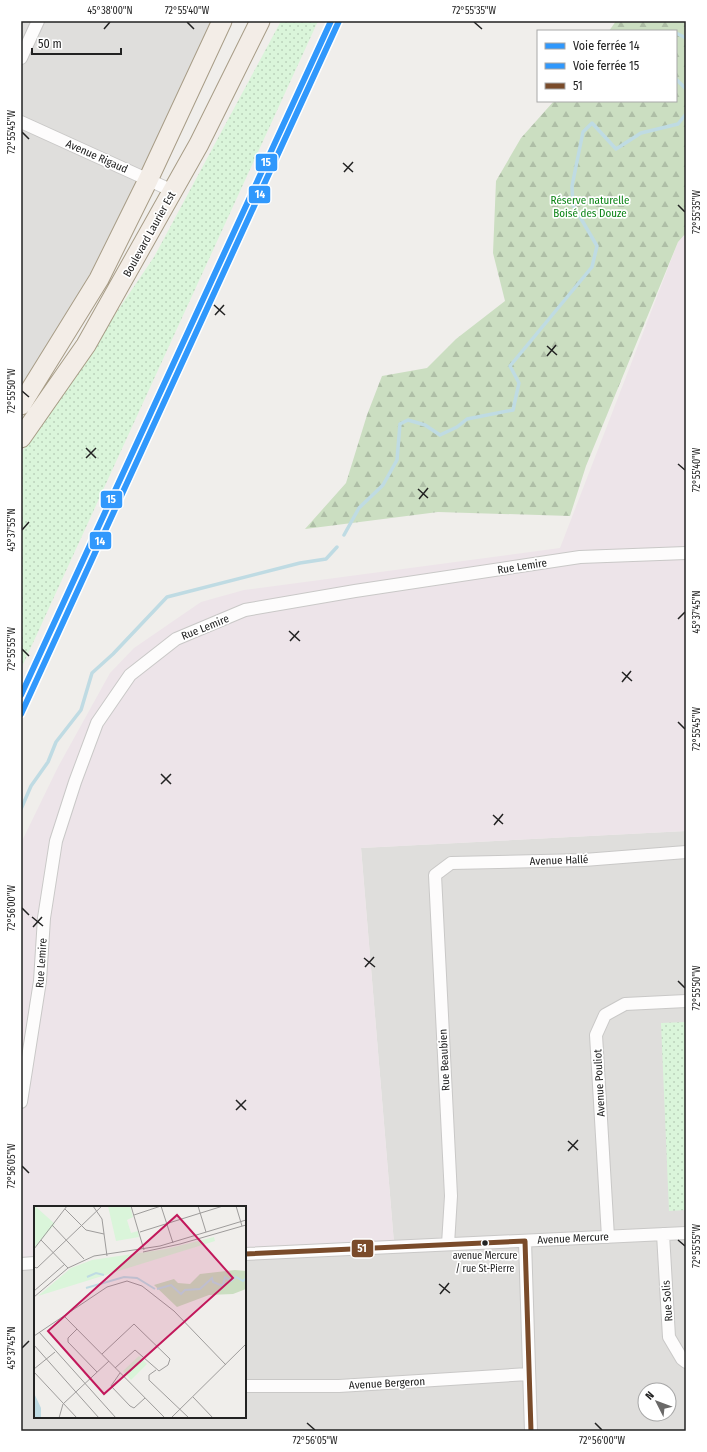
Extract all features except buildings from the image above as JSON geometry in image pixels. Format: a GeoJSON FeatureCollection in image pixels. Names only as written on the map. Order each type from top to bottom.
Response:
{"type":"FeatureCollection","features":[{"type":"Feature","properties":{"kind":"main road","name":"Boulevard Laurier Est"},"geometry":{"type":"LineString","coordinates":[[23,399],[99,279],[148,180],[222,21]]}},
{"type":"Feature","properties":{"kind":"main road","name":"Boulevard Laurier Est"},"geometry":{"type":"LineString","coordinates":[[21,438],[86,345],[199,144],[260,21]]}},
{"type":"Feature","properties":{"kind":"street"},"geometry":{"type":"LineString","coordinates":[[21,58],[38,21]]}},
{"type":"Feature","properties":{"kind":"street","name":"Avenue Rigaud"},"geometry":{"type":"LineString","coordinates":[[21,122],[173,191]]}},
{"type":"Feature","properties":{"kind":"street"},"geometry":{"type":"LineString","coordinates":[[23,399],[42,408]]}},
{"type":"Feature","properties":{"kind":"street","name":"Rue Lemire"},"geometry":{"type":"LineString","coordinates":[[21,1102],[40,981],[44,918],[56,840],[75,782],[97,723],[130,675],[176,639],[245,610],[355,591],[580,557],[686,553]]}},
{"type":"Feature","properties":{"kind":"street","name":"Avenue Hallé"},"geometry":{"type":"LineString","coordinates":[[435,875],[451,863],[584,860],[686,852]]}},
{"type":"Feature","properties":{"kind":"street","name":"Rue Beaubien"},"geometry":{"type":"LineString","coordinates":[[435,875],[451,1196],[448,1244]]}},
{"type":"Feature","properties":{"kind":"street","name":"Avenue Pouliot"},"geometry":{"type":"LineString","coordinates":[[608,1237],[596,1035],[605,1015],[625,1004],[686,1001]]}},
{"type":"Feature","properties":{"kind":"street","name":"Avenue Mercure"},"geometry":{"type":"LineString","coordinates":[[246,1254],[686,1233]]}},
{"type":"Feature","properties":{"kind":"street","name":"Rue Solis"},"geometry":{"type":"LineString","coordinates":[[663,1234],[669,1337],[682,1359],[686,1362]]}},
{"type":"Feature","properties":{"kind":"street"},"geometry":{"type":"LineString","coordinates":[[525,1241],[531,1431]]}},
{"type":"Feature","properties":{"kind":"street"},"geometry":{"type":"LineString","coordinates":[[21,1264],[34,1263]]}},
{"type":"Feature","properties":{"kind":"street","name":"Avenue Bergeron"},"geometry":{"type":"LineString","coordinates":[[246,1386],[339,1386],[528,1374]]}},
{"type":"Feature","properties":{"kind":"shaded area"},"geometry":{"type":"Polygon","coordinates":[[[21,21],[216,21],[147,173],[21,408],[21,21]]]}},
{"type":"Feature","properties":{"kind":"shaded area"},"geometry":{"type":"Polygon","coordinates":[[[686,232],[686,831],[361,848],[394,1243],[246,1250],[246,1206],[34,1206],[34,1260],[21,1261],[21,843],[58,767],[110,673],[134,648],[201,602],[244,590],[560,548],[678,242],[686,232]]]}},
{"type":"Feature","properties":{"kind":"shaded area"},"geometry":{"type":"Polygon","coordinates":[[[686,831],[686,1431],[21,1431],[21,1261],[34,1260],[34,1418],[246,1418],[246,1251],[394,1243],[361,848],[686,831]]]}},
{"type":"Feature","properties":{"kind":"green space"},"geometry":{"type":"Polygon","coordinates":[[[281,21],[318,21],[21,669],[21,453],[154,257],[281,21]]]}},
{"type":"Feature","properties":{"kind":"green space","name":"Réserve naturelle Boisé des Douze"},"geometry":{"type":"Polygon","coordinates":[[[616,21],[686,21],[686,233],[678,242],[586,466],[570,516],[438,512],[305,529],[346,483],[367,415],[382,376],[427,368],[456,339],[505,301],[493,253],[496,181],[521,138],[553,102],[677,102],[677,30],[610,30],[616,21]]]}},
{"type":"Feature","properties":{"kind":"green space"},"geometry":{"type":"Polygon","coordinates":[[[686,1022],[686,1210],[669,1211],[661,1023],[686,1022]]]}},
{"type":"Feature","properties":{"kind":"waterway"},"geometry":{"type":"LineString","coordinates":[[677,34],[686,38]]}},
{"type":"Feature","properties":{"kind":"waterway"},"geometry":{"type":"LineString","coordinates":[[677,80],[686,89]]}},
{"type":"Feature","properties":{"kind":"waterway"},"geometry":{"type":"LineString","coordinates":[[344,535],[359,508],[383,485],[397,460],[400,424],[408,420],[425,425],[440,435],[457,427],[467,419],[513,410],[519,383],[510,366],[592,267],[597,246],[573,205],[572,186],[583,132],[592,123],[616,149],[641,133],[678,124],[686,114]]}},
{"type":"Feature","properties":{"kind":"waterway"},"geometry":{"type":"LineString","coordinates":[[21,809],[31,786],[48,762],[56,742],[81,710],[92,673],[113,654],[167,597],[300,563],[326,559],[337,547]]}},
{"type":"Feature","properties":{"kind":"rail line","name":"15"},"geometry":{"type":"LineString","coordinates":[[21,695],[331,21]]}},
{"type":"Feature","properties":{"kind":"rail line","name":"14"},"geometry":{"type":"LineString","coordinates":[[21,714],[339,21]]}},
{"type":"Feature","properties":{"kind":"transit line","name":"51"},"geometry":{"type":"LineString","coordinates":[[246,1254],[525,1241],[531,1431]]}},
{"type":"Feature","properties":{"kind":"place","name":"avenue Mercure / rue St-Pierre"},"geometry":{"type":"Point","coordinates":[485,1243]}}]}
